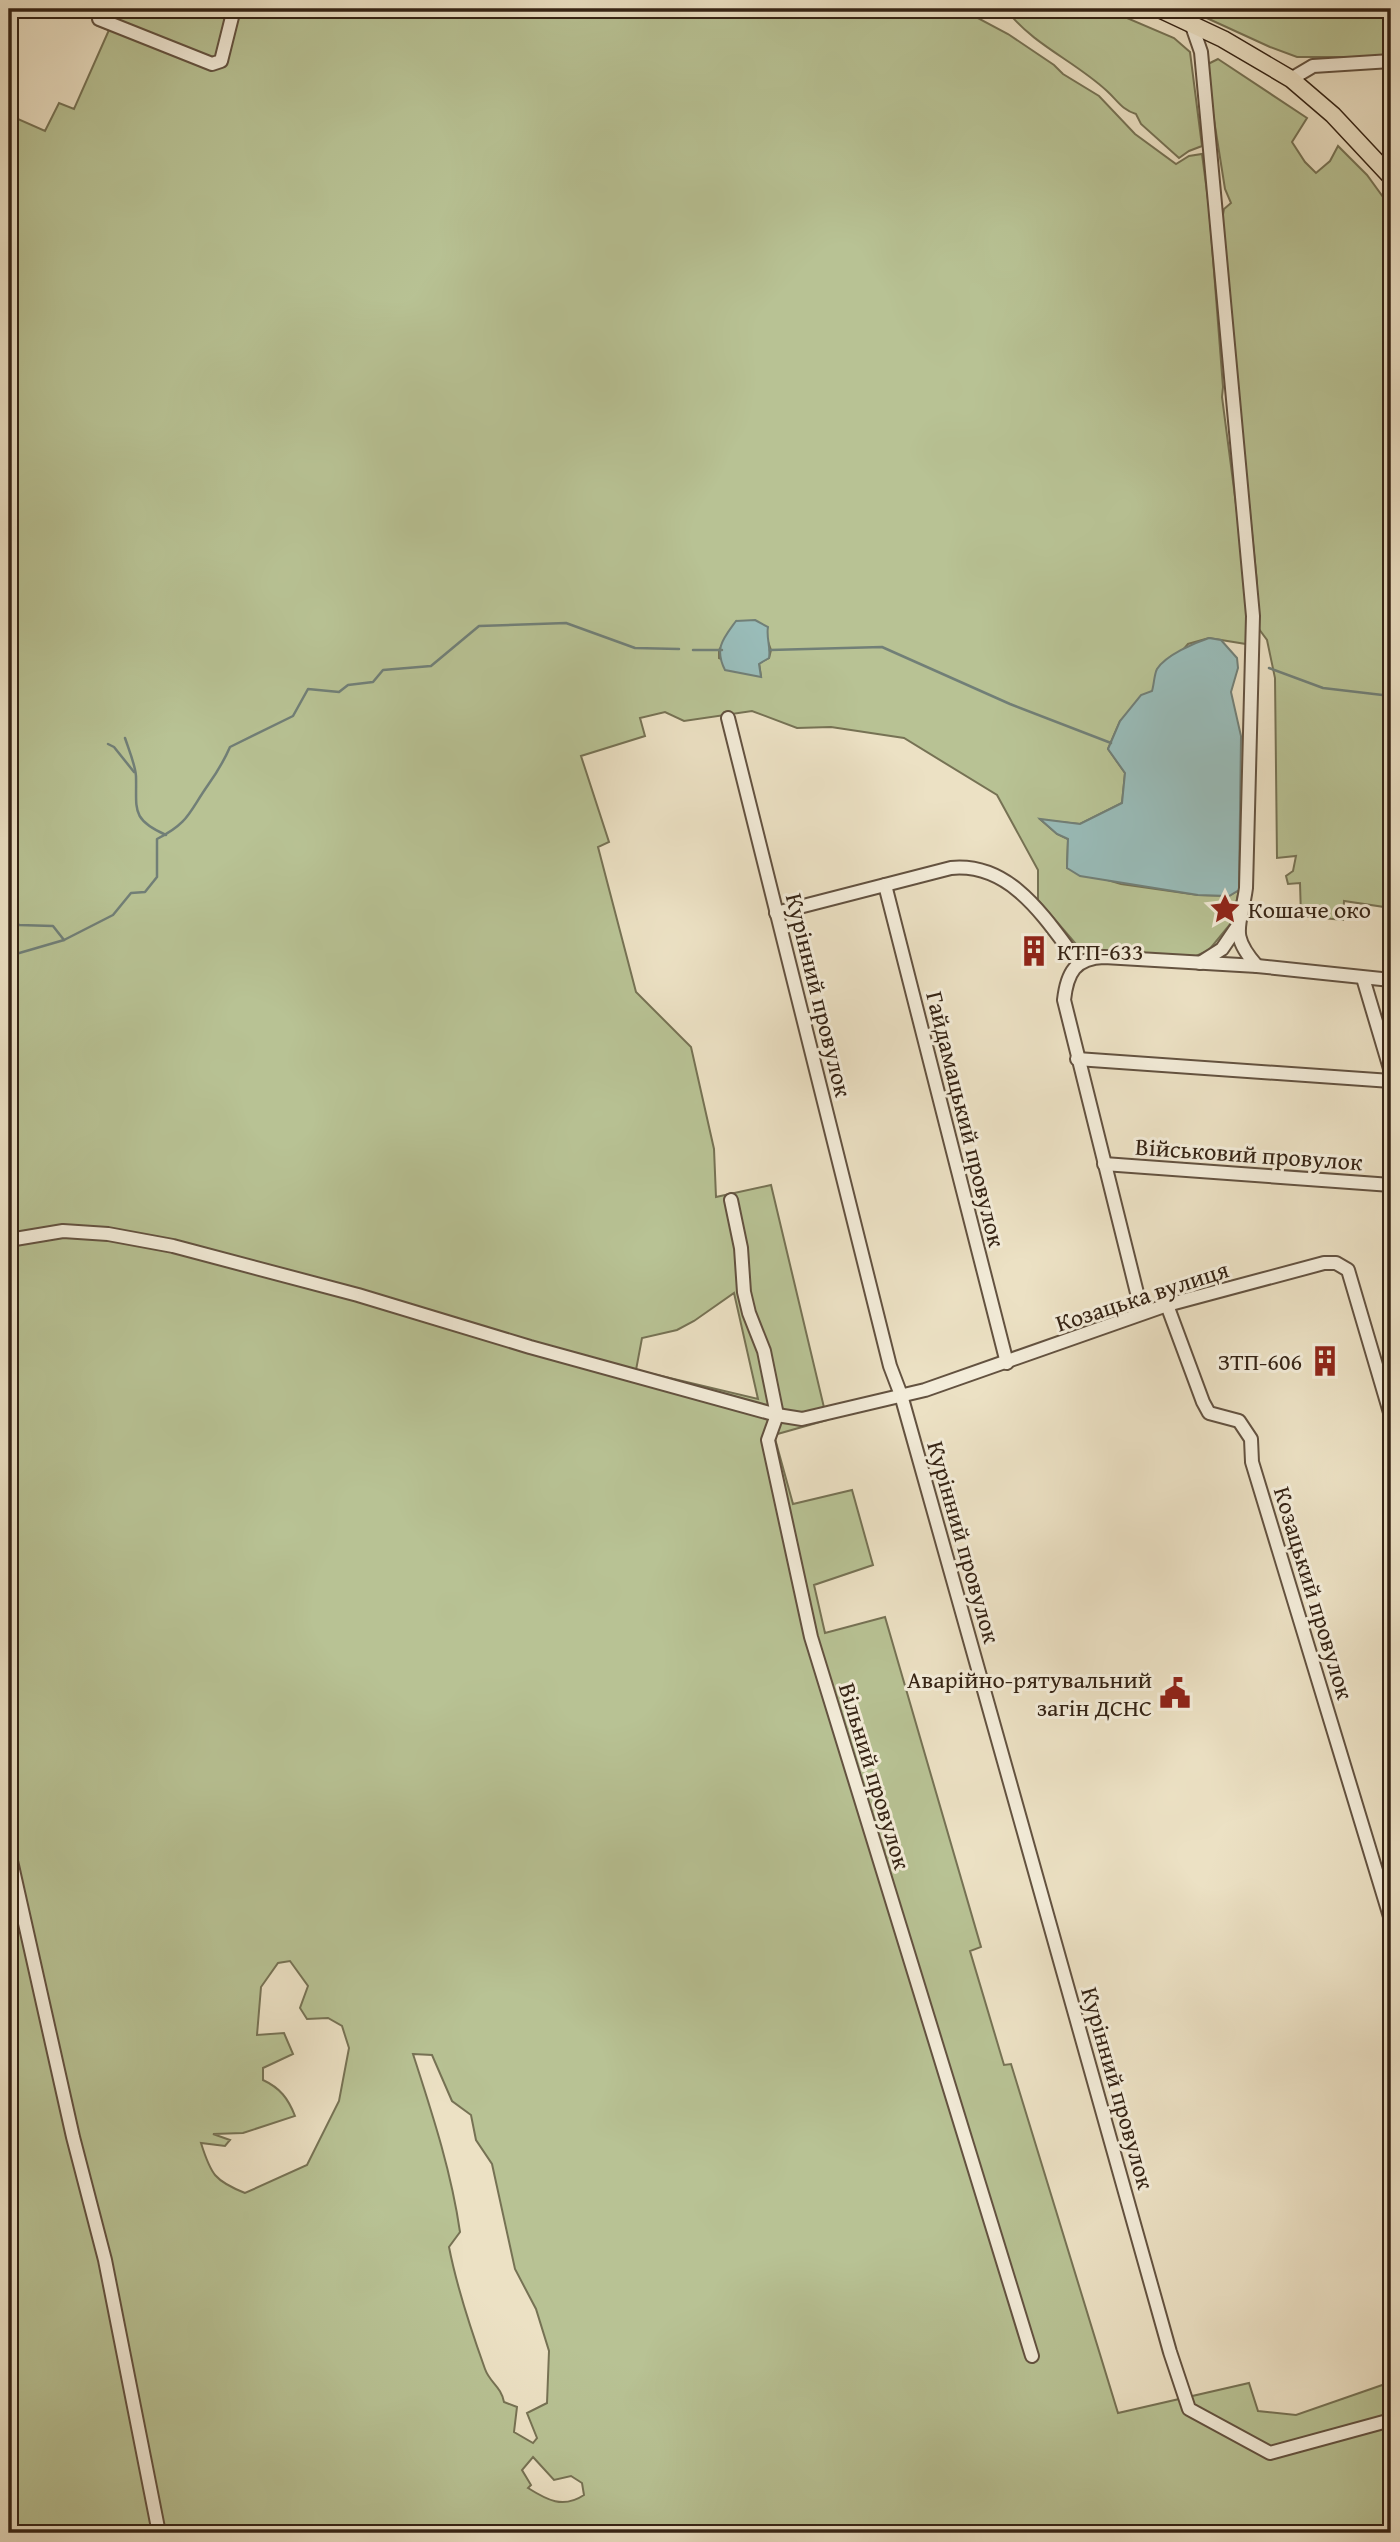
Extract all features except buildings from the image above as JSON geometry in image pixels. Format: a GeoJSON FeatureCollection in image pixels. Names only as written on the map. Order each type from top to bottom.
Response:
{"type":"FeatureCollection","features":[{"type":"Feature","properties":{"kind":"main road"},"geometry":{"type":"LineString","coordinates":[[1159,9],[1191,23],[1291,79],[1333,115],[1391,177]]}},
{"type":"Feature","properties":{"kind":"street"},"geometry":{"type":"LineString","coordinates":[[99,19],[212,64],[221,61],[224,54],[234,9]]}},
{"type":"Feature","properties":{"kind":"street"},"geometry":{"type":"LineString","coordinates":[[1191,23],[1201,52],[1254,616],[1244,909],[1237,927],[1222,949],[1200,963]]}},
{"type":"Feature","properties":{"kind":"street"},"geometry":{"type":"LineString","coordinates":[[1291,79],[1312,66],[1391,61]]}},
{"type":"Feature","properties":{"kind":"street","name":"Курінний провулок"},"geometry":{"type":"LineString","coordinates":[[728,718],[887,1353],[1170,2352],[1189,2409],[1269,2453],[1391,2420]]}},
{"type":"Feature","properties":{"kind":"street"},"geometry":{"type":"LineString","coordinates":[[776,913],[951,869],[982,869],[1010,885],[1036,907],[1079,963]]}},
{"type":"Feature","properties":{"kind":"street","name":"Гайдамацький провулок"},"geometry":{"type":"LineString","coordinates":[[885,886],[1007,1363]]}},
{"type":"Feature","properties":{"kind":"street"},"geometry":{"type":"LineString","coordinates":[[1237,927],[1244,951],[1258,967]]}},
{"type":"Feature","properties":{"kind":"street"},"geometry":{"type":"LineString","coordinates":[[1142,1313],[1064,1000],[1065,985],[1071,973],[1079,963],[1104,957],[1391,979]]}},
{"type":"Feature","properties":{"kind":"street"},"geometry":{"type":"LineString","coordinates":[[1363,978],[1391,1072]]}},
{"type":"Feature","properties":{"kind":"street"},"geometry":{"type":"LineString","coordinates":[[1077,1059],[1391,1081]]}},
{"type":"Feature","properties":{"kind":"street","name":"Військовий провулок"},"geometry":{"type":"LineString","coordinates":[[1104,1164],[1391,1185]]}},
{"type":"Feature","properties":{"kind":"street","name":"Вільний провулок"},"geometry":{"type":"LineString","coordinates":[[731,1200],[741,1248],[744,1292],[764,1351],[777,1415],[768,1440],[811,1637],[1032,2356]]}},
{"type":"Feature","properties":{"kind":"street"},"geometry":{"type":"LineString","coordinates":[[9,1240],[63,1231],[108,1234],[173,1246],[358,1295],[530,1347],[777,1415]]}},
{"type":"Feature","properties":{"kind":"street","name":"Козацька вулиця"},"geometry":{"type":"LineString","coordinates":[[777,1415],[802,1419],[925,1390],[1167,1305],[1324,1263],[1336,1263],[1348,1270],[1391,1416]]}},
{"type":"Feature","properties":{"kind":"street","name":"Козацький провулок"},"geometry":{"type":"LineString","coordinates":[[1167,1305],[1209,1413],[1239,1422],[1251,1439],[1252,1462],[1391,1920]]}},
{"type":"Feature","properties":{"kind":"street"},"geometry":{"type":"LineString","coordinates":[[9,1852],[64,2097],[105,2260],[159,2533]]}},
{"type":"Feature","properties":{"kind":"green space"},"geometry":{"type":"Polygon","coordinates":[[[115,9],[961,9],[1008,34],[1099,96],[1135,134],[1176,164],[1189,156],[1202,154],[1209,207],[1222,397],[1246,581],[1246,644],[1209,638],[1188,644],[1157,670],[1153,691],[1120,721],[1108,749],[1125,773],[1122,803],[1080,824],[1041,820],[1057,834],[1068,839],[1067,868],[1121,884],[1198,895],[1229,896],[1239,890],[1232,922],[1209,950],[1192,958],[1081,950],[1038,900],[1038,870],[997,795],[904,738],[831,727],[797,728],[752,711],[684,721],[665,712],[640,718],[645,736],[581,756],[609,842],[598,847],[636,992],[691,1047],[714,1149],[716,1197],[771,1185],[827,1420],[774,1435],[793,1504],[852,1490],[873,1565],[814,1585],[825,1633],[885,1617],[981,1947],[970,1951],[1004,2065],[1011,2064],[1118,2413],[1249,2383],[1258,2411],[1296,2415],[1391,2382],[1391,2533],[9,2533],[9,115],[45,131],[59,103],[74,109],[109,30],[96,25],[100,15],[111,16],[115,9]],[[737,621],[719,650],[719,658],[761,676],[759,663],[769,658],[771,650],[766,636],[737,621]],[[734,1293],[677,1330],[642,1338],[636,1370],[758,1399],[734,1293]],[[290,1961],[278,1963],[261,1987],[257,2035],[284,2033],[293,2054],[263,2068],[263,2080],[283,2094],[295,2116],[243,2133],[213,2134],[230,2140],[225,2146],[201,2143],[216,2176],[227,2185],[245,2193],[307,2165],[339,2101],[349,2048],[342,2026],[328,2018],[307,2019],[300,2008],[308,1986],[290,1961]],[[413,2054],[456,2209],[460,2232],[449,2247],[465,2309],[487,2374],[504,2402],[517,2407],[514,2432],[533,2443],[537,2438],[527,2413],[547,2403],[549,2351],[536,2309],[515,2269],[492,2164],[476,2140],[471,2115],[452,2101],[432,2055],[413,2054]],[[533,2457],[522,2470],[531,2485],[528,2488],[555,2501],[569,2502],[584,2495],[582,2483],[571,2476],[554,2480],[533,2457]]]}},
{"type":"Feature","properties":{"kind":"green space"},"geometry":{"type":"Polygon","coordinates":[[[984,9],[1106,9],[1174,38],[1190,52],[1202,146],[1179,158],[1141,124],[1136,114],[1123,107],[1095,81],[1030,34],[1008,12],[984,9]]]}},
{"type":"Feature","properties":{"kind":"green space"},"geometry":{"type":"Polygon","coordinates":[[[1187,9],[1391,9],[1391,57],[1297,57],[1187,9]]]}},
{"type":"Feature","properties":{"kind":"green space"},"geometry":{"type":"Polygon","coordinates":[[[1218,59],[1307,118],[1292,142],[1316,173],[1330,161],[1338,146],[1367,175],[1391,208],[1391,908],[1344,901],[1343,920],[1301,916],[1300,883],[1288,884],[1286,876],[1293,871],[1296,856],[1277,858],[1275,678],[1267,640],[1256,625],[1257,583],[1221,225],[1224,209],[1231,203],[1225,189],[1207,76],[1208,64],[1218,59]]]}},
{"type":"Feature","properties":{"kind":"water"},"geometry":{"type":"Polygon","coordinates":[[[755,620],[768,627],[769,658],[759,664],[761,677],[725,670],[720,656],[724,639],[736,621],[755,620]]]}},
{"type":"Feature","properties":{"kind":"water"},"geometry":{"type":"Polygon","coordinates":[[[1209,638],[1221,640],[1237,658],[1238,668],[1231,692],[1241,736],[1239,890],[1229,896],[1198,895],[1080,876],[1067,868],[1068,839],[1057,834],[1040,819],[1080,824],[1122,803],[1125,773],[1108,749],[1120,721],[1141,695],[1152,691],[1156,671],[1161,664],[1181,650],[1209,638]]]}},
{"type":"Feature","properties":{"kind":"waterway"},"geometry":{"type":"LineString","coordinates":[[9,956],[64,940],[113,915],[131,893],[145,892],[157,877],[157,839],[176,828],[187,816],[218,771],[230,747],[293,716],[308,689],[339,692],[348,685],[373,682],[383,670],[431,666],[479,626],[566,623],[635,648],[679,649]]}},
{"type":"Feature","properties":{"kind":"waterway"},"geometry":{"type":"LineString","coordinates":[[770,650],[882,647],[1010,704],[1111,743]]}},
{"type":"Feature","properties":{"kind":"waterway"},"geometry":{"type":"LineString","coordinates":[[693,650],[722,650]]}},
{"type":"Feature","properties":{"kind":"waterway"},"geometry":{"type":"LineString","coordinates":[[1269,668],[1323,688],[1391,696]]}},
{"type":"Feature","properties":{"kind":"waterway"},"geometry":{"type":"LineString","coordinates":[[125,738],[135,771],[138,812],[146,824],[166,835]]}},
{"type":"Feature","properties":{"kind":"waterway"},"geometry":{"type":"LineString","coordinates":[[108,744],[114,747],[134,772]]}},
{"type":"Feature","properties":{"kind":"waterway"},"geometry":{"type":"LineString","coordinates":[[9,916],[19,925],[53,926],[64,940]]}},
{"type":"Feature","properties":{"kind":"place","name":"Кошаче око"},"geometry":{"type":"Point","coordinates":[1225,909]}},
{"type":"Feature","properties":{"kind":"place","name":"КТП-633"},"geometry":{"type":"Point","coordinates":[1034,951]}},
{"type":"Feature","properties":{"kind":"place","name":"ЗТП-606"},"geometry":{"type":"Point","coordinates":[1325,1361]}},
{"type":"Feature","properties":{"kind":"place","name":"Аварійно-рятувальний загін ДСНС"},"geometry":{"type":"Point","coordinates":[1175,1693]}}]}
